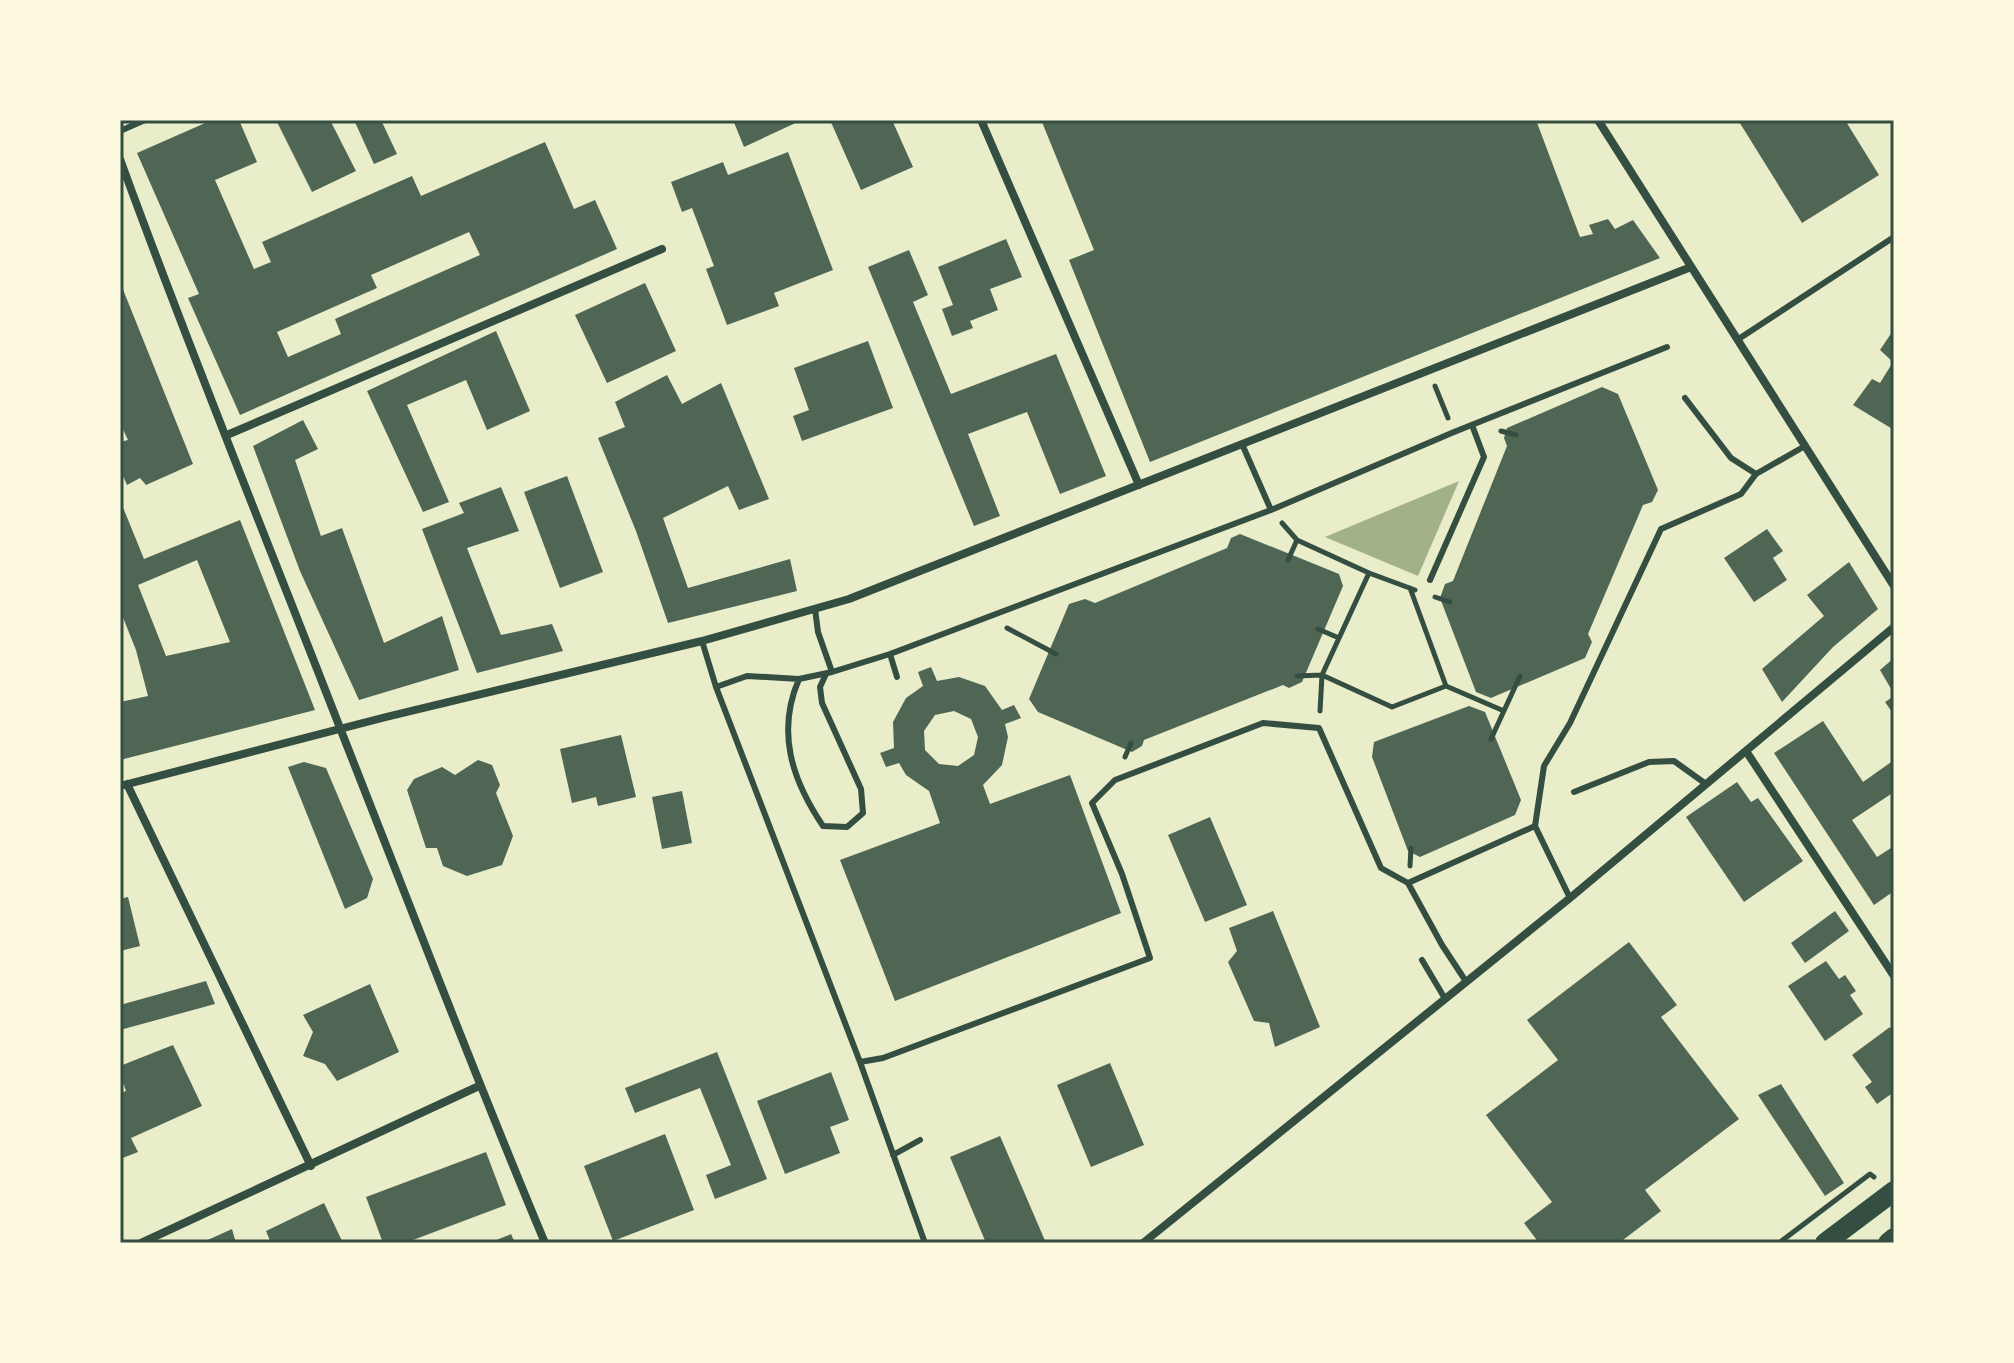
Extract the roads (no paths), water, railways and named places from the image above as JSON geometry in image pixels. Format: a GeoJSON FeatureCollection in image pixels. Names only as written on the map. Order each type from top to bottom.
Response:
{"type":"FeatureCollection","features":[{"type":"Feature","properties":{"kind":"main road"},"geometry":{"type":"LineString","coordinates":[[1825,1243],[1894,1191]]}},
{"type":"Feature","properties":{"kind":"main road"},"geometry":{"type":"LineString","coordinates":[[1888,1243],[1894,1238]]}},
{"type":"Feature","properties":{"kind":"street"},"geometry":{"type":"LineString","coordinates":[[981,120],[1139,485]]}},
{"type":"Feature","properties":{"kind":"street"},"geometry":{"type":"LineString","coordinates":[[1598,120],[1894,586]]}},
{"type":"Feature","properties":{"kind":"street"},"geometry":{"type":"LineString","coordinates":[[120,159],[180,325],[227,435],[479,1086],[545,1243]]}},
{"type":"Feature","properties":{"kind":"street"},"geometry":{"type":"LineString","coordinates":[[227,435],[662,249]]}},
{"type":"Feature","properties":{"kind":"street"},"geometry":{"type":"LineString","coordinates":[[311,1166],[124,785],[702,641],[849,599],[1691,267]]}},
{"type":"Feature","properties":{"kind":"street"},"geometry":{"type":"LineString","coordinates":[[1143,1243],[1570,898],[1894,627]]}},
{"type":"Feature","properties":{"kind":"street"},"geometry":{"type":"LineString","coordinates":[[1746,751],[1894,976]]}},
{"type":"Feature","properties":{"kind":"street"},"geometry":{"type":"LineString","coordinates":[[141,1243],[479,1086]]}},
{"type":"Feature","properties":{"kind":"lane"},"geometry":{"type":"LineString","coordinates":[[120,131],[145,120]]}},
{"type":"Feature","properties":{"kind":"lane"},"geometry":{"type":"LineString","coordinates":[[1737,340],[1894,237]]}},
{"type":"Feature","properties":{"kind":"lane"},"geometry":{"type":"LineString","coordinates":[[716,687],[747,676],[799,679],[890,654],[1271,510],[1667,347]]}},
{"type":"Feature","properties":{"kind":"lane"},"geometry":{"type":"LineString","coordinates":[[1685,398],[1731,458],[1756,474]]}},
{"type":"Feature","properties":{"kind":"lane"},"geometry":{"type":"LineString","coordinates":[[1430,580],[1484,457],[1472,425]]}},
{"type":"Feature","properties":{"kind":"lane"},"geometry":{"type":"LineString","coordinates":[[1242,444],[1271,510]]}},
{"type":"Feature","properties":{"kind":"lane"},"geometry":{"type":"LineString","coordinates":[[1570,898],[1535,826],[1544,766],[1570,723],[1661,529],[1741,494],[1756,474],[1805,446]]}},
{"type":"Feature","properties":{"kind":"lane"},"geometry":{"type":"LineString","coordinates":[[799,679],[786,724],[790,761],[811,809],[823,826],[847,827],[863,813],[861,789],[822,703],[820,687],[829,673],[815,609]]}},
{"type":"Feature","properties":{"kind":"lane"},"geometry":{"type":"LineString","coordinates":[[702,641],[716,687],[860,1062],[925,1243]]}},
{"type":"Feature","properties":{"kind":"lane"},"geometry":{"type":"LineString","coordinates":[[890,654],[897,677]]}},
{"type":"Feature","properties":{"kind":"lane"},"geometry":{"type":"LineString","coordinates":[[860,1062],[883,1058],[1150,958],[1122,874],[1092,803],[1115,780],[1263,723],[1319,728],[1381,868],[1408,883],[1465,980]]}},
{"type":"Feature","properties":{"kind":"lane"},"geometry":{"type":"LineString","coordinates":[[1574,792],[1649,762],[1674,761],[1706,784]]}},
{"type":"Feature","properties":{"kind":"lane"},"geometry":{"type":"LineString","coordinates":[[1408,883],[1535,826]]}},
{"type":"Feature","properties":{"kind":"lane"},"geometry":{"type":"LineString","coordinates":[[1422,960],[1444,997]]}},
{"type":"Feature","properties":{"kind":"lane"},"geometry":{"type":"LineString","coordinates":[[893,1155],[920,1140]]}}]}
